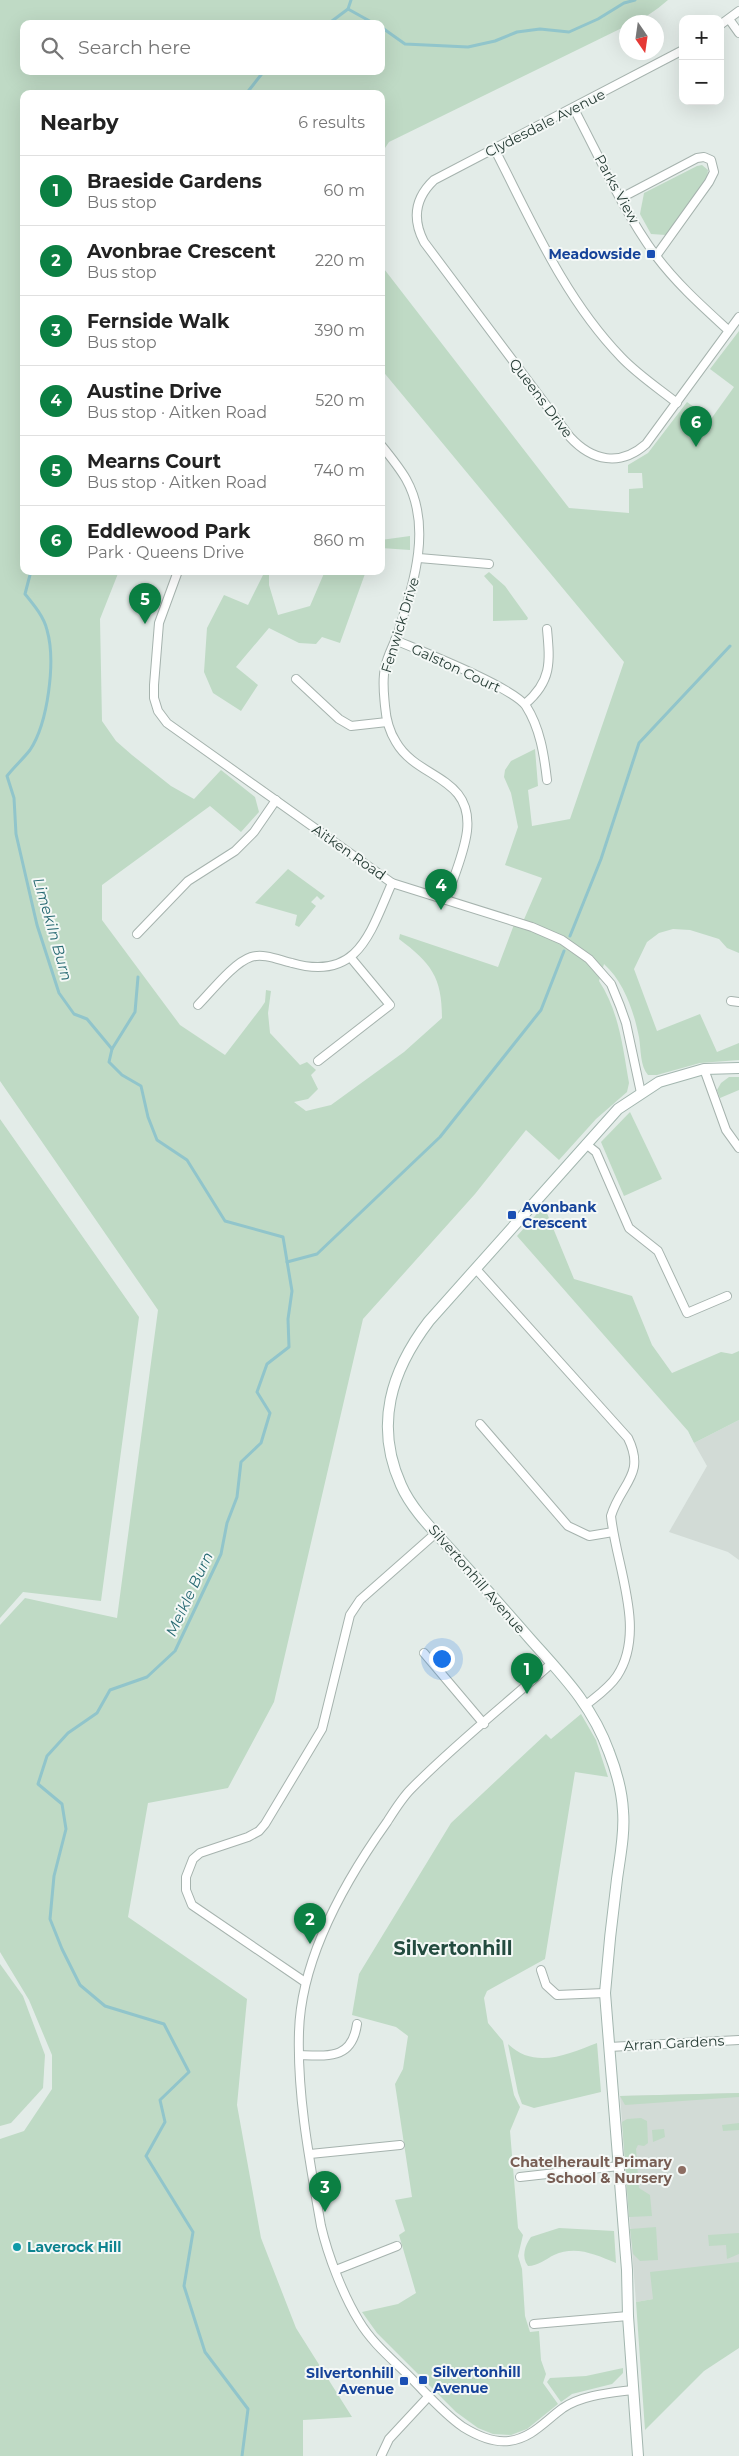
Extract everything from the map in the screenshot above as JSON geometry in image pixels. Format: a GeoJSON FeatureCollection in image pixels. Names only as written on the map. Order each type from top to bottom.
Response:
{"type":"FeatureCollection","features":[{"type":"Feature","properties":{"kind":"street"},"geometry":{"type":"LineString","coordinates":[[724,22],[739,11]]}},
{"type":"Feature","properties":{"kind":"street"},"geometry":{"type":"LineString","coordinates":[[729,19],[739,33]]}},
{"type":"Feature","properties":{"kind":"street","name":"Clydesdale Avenue"},"geometry":{"type":"LineString","coordinates":[[417,206],[427,187],[434,180],[574,109],[679,52]]}},
{"type":"Feature","properties":{"kind":"street","name":"Parks View"},"geometry":{"type":"LineString","coordinates":[[574,109],[620,198],[656,256],[684,289],[728,330]]}},
{"type":"Feature","properties":{"kind":"street"},"geometry":{"type":"LineString","coordinates":[[494,148],[544,247],[579,307],[621,357],[677,403]]}},
{"type":"Feature","properties":{"kind":"street"},"geometry":{"type":"LineString","coordinates":[[620,198],[697,158],[704,156],[711,160],[714,172],[709,182],[656,256]]}},
{"type":"Feature","properties":{"kind":"street","name":"Queens Drive"},"geometry":{"type":"LineString","coordinates":[[417,206],[417,224],[424,242],[579,447],[597,456],[608,459],[630,456],[646,444],[739,317]]}},
{"type":"Feature","properties":{"kind":"street"},"geometry":{"type":"LineString","coordinates":[[385,450],[407,480],[414,500],[418,522],[419,558],[489,564]]}},
{"type":"Feature","properties":{"kind":"street","name":"Fenwick Drive"},"geometry":{"type":"LineString","coordinates":[[419,558],[396,640],[385,668],[383,690],[387,722],[396,743],[410,758],[458,792],[465,806],[467,831],[446,900]]}},
{"type":"Feature","properties":{"kind":"street","name":"Aitken Road"},"geometry":{"type":"LineString","coordinates":[[177,575],[159,623],[154,685],[154,698],[158,711],[167,723],[392,884],[532,927],[562,940],[589,959],[611,984],[620,1006],[626,1024],[641,1093]]}},
{"type":"Feature","properties":{"kind":"street"},"geometry":{"type":"LineString","coordinates":[[524,704],[536,694],[546,677],[549,664],[547,628]]}},
{"type":"Feature","properties":{"kind":"street","name":"Galston Court"},"geometry":{"type":"LineString","coordinates":[[396,640],[499,687],[524,704],[540,737],[547,780]]}},
{"type":"Feature","properties":{"kind":"street"},"geometry":{"type":"LineString","coordinates":[[296,679],[339,719],[350,726],[387,722]]}},
{"type":"Feature","properties":{"kind":"street"},"geometry":{"type":"LineString","coordinates":[[137,934],[188,881],[234,851],[254,832],[276,800]]}},
{"type":"Feature","properties":{"kind":"street"},"geometry":{"type":"LineString","coordinates":[[198,1005],[237,965],[251,957],[265,956],[315,968],[327,968],[351,958],[367,939],[392,884]]}},
{"type":"Feature","properties":{"kind":"street"},"geometry":{"type":"LineString","coordinates":[[318,1061],[390,1005],[351,958]]}},
{"type":"Feature","properties":{"kind":"street","name":"Silvertonhill Avenue"},"geometry":{"type":"LineString","coordinates":[[638,2456],[632,2390],[627,2270],[605,1993],[624,1811],[618,1780],[609,1751],[586,1705],[574,1687],[436,1533],[406,1494],[395,1471],[387,1430],[388,1408],[397,1376],[409,1347],[618,1109],[659,1082],[709,1069],[739,1068]]}},
{"type":"Feature","properties":{"kind":"street"},"geometry":{"type":"LineString","coordinates":[[709,1069],[726,1130],[739,1148]]}},
{"type":"Feature","properties":{"kind":"street"},"geometry":{"type":"LineString","coordinates":[[586,1144],[596,1152],[630,1228],[658,1251],[687,1313],[727,1296]]}},
{"type":"Feature","properties":{"kind":"street"},"geometry":{"type":"LineString","coordinates":[[476,1269],[628,1438],[634,1452],[636,1467],[632,1480],[615,1502],[611,1516],[612,1532],[631,1625],[630,1644],[617,1676],[606,1689],[586,1705]]}},
{"type":"Feature","properties":{"kind":"street"},"geometry":{"type":"LineString","coordinates":[[480,1424],[568,1526],[589,1536],[612,1532]]}},
{"type":"Feature","properties":{"kind":"street"},"geometry":{"type":"LineString","coordinates":[[305,1982],[192,1905],[186,1890],[186,1877],[193,1859],[200,1853],[248,1837],[265,1824],[322,1729],[350,1615],[360,1600],[436,1533]]}},
{"type":"Feature","properties":{"kind":"street"},"geometry":{"type":"LineString","coordinates":[[424,1653],[484,1724]]}},
{"type":"Feature","properties":{"kind":"street"},"geometry":{"type":"LineString","coordinates":[[552,1663],[410,1790],[371,1844],[326,1925],[314,1952],[305,1982],[299,2030],[300,2075],[321,2226],[336,2270],[359,2321],[367,2332],[450,2418],[468,2430],[490,2440],[507,2441],[518,2439],[541,2428],[564,2408],[576,2402],[632,2390]]}},
{"type":"Feature","properties":{"kind":"street"},"geometry":{"type":"LineString","coordinates":[[541,1970],[546,1985],[557,1995],[605,1993]]}},
{"type":"Feature","properties":{"kind":"street"},"geometry":{"type":"LineString","coordinates":[[299,2055],[342,2052],[350,2047],[355,2038],[357,2024]]}},
{"type":"Feature","properties":{"kind":"street","name":"Arran Gardens"},"geometry":{"type":"LineString","coordinates":[[609,2046],[739,2040]]}},
{"type":"Feature","properties":{"kind":"street"},"geometry":{"type":"LineString","coordinates":[[310,2154],[400,2145]]}},
{"type":"Feature","properties":{"kind":"street"},"geometry":{"type":"LineString","coordinates":[[520,2177],[619,2166]]}},
{"type":"Feature","properties":{"kind":"street"},"geometry":{"type":"LineString","coordinates":[[336,2270],[397,2246]]}},
{"type":"Feature","properties":{"kind":"street"},"geometry":{"type":"LineString","coordinates":[[534,2324],[628,2316]]}},
{"type":"Feature","properties":{"kind":"street"},"geometry":{"type":"LineString","coordinates":[[381,2456],[389,2439],[429,2396]]}},
{"type":"Feature","properties":{"kind":"shaded area"},"geometry":{"type":"Polygon","coordinates":[[[739,1420],[739,1560],[728,1552],[669,1532],[707,1466],[694,1443],[739,1420]]]}},
{"type":"Feature","properties":{"kind":"shaded area","name":"Chatelherault Primary School & Nursery"},"geometry":{"type":"Polygon","coordinates":[[[739,2093],[739,2262],[653,2299],[636,2302],[620,2096],[739,2093]]]}},
{"type":"Feature","properties":{"kind":"green space"},"geometry":{"type":"Polygon","coordinates":[[[0,0],[668,0],[648,15],[619,15],[619,29],[389,142],[385,148],[385,90],[20,90],[20,575],[117,575],[100,619],[102,721],[116,741],[171,786],[194,799],[221,770],[255,797],[259,812],[241,832],[210,806],[102,885],[102,920],[180,1025],[225,1055],[265,1002],[266,990],[271,991],[268,1013],[270,1033],[300,1065],[307,1062],[316,1070],[311,1075],[318,1089],[308,1099],[294,1102],[306,1111],[331,1105],[404,1052],[442,1018],[437,981],[427,964],[399,939],[400,934],[498,967],[515,922],[522,924],[542,878],[505,865],[518,827],[511,793],[504,777],[505,770],[511,761],[535,749],[538,786],[528,790],[532,826],[570,819],[624,662],[385,374],[385,270],[569,508],[629,513],[629,489],[643,488],[642,473],[628,473],[628,465],[648,453],[687,402],[711,419],[734,387],[710,369],[739,331],[739,953],[727,948],[719,939],[690,930],[673,929],[659,933],[647,942],[634,969],[657,1031],[700,1014],[717,1052],[739,1043],[739,1060],[700,1063],[657,1075],[648,1075],[642,1062],[637,1027],[631,1008],[623,988],[604,964],[599,981],[616,1017],[629,1083],[627,1092],[596,1119],[559,1160],[526,1130],[475,1194],[363,1319],[274,1702],[228,1788],[148,1803],[128,1917],[247,1999],[237,2105],[261,2238],[296,2328],[352,2417],[303,2420],[303,2456],[0,2456],[0,2139],[24,2131],[52,2089],[52,2055],[29,2000],[0,1952],[0,1625],[25,1598],[117,1618],[158,1310],[0,1081],[0,0]]]}},
{"type":"Feature","properties":{"kind":"green space"},"geometry":{"type":"Polygon","coordinates":[[[702,165],[708,170],[707,179],[666,235],[651,234],[640,214],[644,193],[702,165]]]}},
{"type":"Feature","properties":{"kind":"green space"},"geometry":{"type":"Polygon","coordinates":[[[410,536],[410,550],[385,548],[385,539],[410,536]]]}},
{"type":"Feature","properties":{"kind":"green space"},"geometry":{"type":"Polygon","coordinates":[[[489,572],[505,586],[528,618],[527,620],[493,621],[493,586],[484,576],[489,572]]]}},
{"type":"Feature","properties":{"kind":"green space"},"geometry":{"type":"Polygon","coordinates":[[[263,575],[269,575],[269,585],[278,615],[310,606],[323,575],[365,575],[340,643],[322,637],[316,644],[299,643],[269,628],[236,667],[258,685],[241,711],[213,693],[204,672],[207,628],[224,595],[248,605],[263,575]]]}},
{"type":"Feature","properties":{"kind":"green space"},"geometry":{"type":"Polygon","coordinates":[[[288,869],[325,896],[321,900],[317,896],[311,902],[316,906],[299,927],[295,925],[297,915],[255,903],[288,869]]]}},
{"type":"Feature","properties":{"kind":"green space"},"geometry":{"type":"Polygon","coordinates":[[[729,1077],[739,1077],[739,1090],[720,1098],[717,1090],[721,1083],[729,1077]]]}},
{"type":"Feature","properties":{"kind":"green space"},"geometry":{"type":"Polygon","coordinates":[[[630,1112],[662,1179],[624,1196],[601,1142],[630,1112]]]}},
{"type":"Feature","properties":{"kind":"green space"},"geometry":{"type":"Polygon","coordinates":[[[0,1119],[139,1317],[101,1601],[23,1592],[0,1618],[0,1119]]]}},
{"type":"Feature","properties":{"kind":"green space"},"geometry":{"type":"Polygon","coordinates":[[[544,1206],[574,1279],[632,1296],[652,1345],[672,1373],[721,1352],[732,1354],[739,1351],[739,1420],[694,1443],[688,1431],[517,1236],[544,1206]]]}},
{"type":"Feature","properties":{"kind":"green space"},"geometry":{"type":"Polygon","coordinates":[[[581,1714],[596,1740],[608,1777],[575,1772],[545,1959],[487,1991],[484,1998],[488,2023],[503,2041],[514,2095],[520,2107],[510,2131],[518,2228],[523,2235],[518,2256],[522,2269],[525,2316],[530,2332],[539,2331],[541,2360],[546,2374],[543,2383],[558,2404],[527,2429],[511,2435],[493,2434],[478,2428],[456,2412],[377,2333],[362,2312],[398,2304],[416,2293],[399,2235],[405,2231],[395,2200],[412,2197],[395,2084],[403,2069],[408,2036],[396,2027],[352,2015],[359,1974],[451,1823],[546,1734],[551,1739],[581,1714]]]}},
{"type":"Feature","properties":{"kind":"green space"},"geometry":{"type":"Polygon","coordinates":[[[0,1964],[23,1996],[45,2055],[43,2088],[11,2123],[0,2126],[0,1964]]]}},
{"type":"Feature","properties":{"kind":"green space"},"geometry":{"type":"Polygon","coordinates":[[[597,2043],[601,2092],[534,2108],[522,2104],[508,2044],[518,2052],[540,2058],[563,2055],[597,2043]]]}},
{"type":"Feature","properties":{"kind":"green space"},"geometry":{"type":"Polygon","coordinates":[[[739,2093],[739,2097],[625,2105],[620,2096],[739,2093]]]}},
{"type":"Feature","properties":{"kind":"green space"},"geometry":{"type":"Polygon","coordinates":[[[641,2118],[647,2121],[648,2143],[644,2146],[638,2145],[636,2149],[639,2188],[650,2195],[652,2216],[629,2217],[622,2122],[627,2119],[641,2118]]]}},
{"type":"Feature","properties":{"kind":"green space"},"geometry":{"type":"Polygon","coordinates":[[[739,2123],[739,2130],[723,2131],[722,2125],[739,2123]]]}},
{"type":"Feature","properties":{"kind":"green space"},"geometry":{"type":"Polygon","coordinates":[[[664,2129],[665,2137],[653,2142],[652,2130],[664,2129]]]}},
{"type":"Feature","properties":{"kind":"green space"},"geometry":{"type":"Polygon","coordinates":[[[656,2227],[658,2260],[640,2261],[633,2254],[630,2229],[656,2227]]]}},
{"type":"Feature","properties":{"kind":"green space"},"geometry":{"type":"Polygon","coordinates":[[[559,2228],[614,2231],[616,2263],[586,2252],[570,2251],[554,2255],[539,2264],[528,2266],[525,2259],[525,2251],[531,2237],[559,2228]]]}},
{"type":"Feature","properties":{"kind":"green space"},"geometry":{"type":"Polygon","coordinates":[[[739,2233],[739,2254],[727,2259],[726,2245],[709,2246],[708,2235],[739,2233]]]}},
{"type":"Feature","properties":{"kind":"green space"},"geometry":{"type":"Polygon","coordinates":[[[739,2262],[739,2348],[704,2371],[645,2430],[636,2302],[653,2299],[650,2272],[739,2262]]]}},
{"type":"Feature","properties":{"kind":"green space"},"geometry":{"type":"Polygon","coordinates":[[[623,2368],[623,2373],[612,2384],[572,2394],[561,2402],[547,2382],[550,2378],[586,2376],[623,2368]]]}},
{"type":"Feature","properties":{"kind":"waterway","name":"Limekiln Burn"},"geometry":{"type":"LineString","coordinates":[[333,20],[348,9],[351,0]]}},
{"type":"Feature","properties":{"kind":"waterway"},"geometry":{"type":"LineString","coordinates":[[385,30],[405,44],[468,47],[495,41],[517,32],[540,29],[569,32],[598,19],[624,3],[635,0]]}},
{"type":"Feature","properties":{"kind":"waterway"},"geometry":{"type":"LineString","coordinates":[[348,9],[368,20]]}},
{"type":"Feature","properties":{"kind":"waterway","name":"Limekiln Burn"},"geometry":{"type":"LineString","coordinates":[[249,90],[261,75]]}},
{"type":"Feature","properties":{"kind":"waterway","name":"Meikle Burn"},"geometry":{"type":"LineString","coordinates":[[30,575],[25,594],[46,625],[50,643],[49,691],[42,724],[36,738],[30,750],[7,776],[14,798],[16,834],[37,925],[59,993],[74,1014],[87,1019],[112,1049],[109,1062],[122,1075],[141,1086],[148,1117],[157,1140],[187,1160],[225,1221],[283,1237],[292,1291],[288,1319],[289,1347],[267,1364],[257,1392],[270,1413],[261,1443],[241,1462],[237,1497],[227,1523],[221,1554],[175,1651],[147,1677],[110,1690],[97,1713],[68,1733],[47,1756],[38,1784],[62,1804],[66,1829],[54,1876],[50,1919],[80,1985],[105,2006],[164,2024],[189,2072],[160,2100],[165,2122],[146,2156],[193,2232],[184,2286],[205,2352],[248,2409],[242,2456]]}},
{"type":"Feature","properties":{"kind":"waterway"},"geometry":{"type":"LineString","coordinates":[[570,936],[601,859],[639,743],[730,646]]}},
{"type":"Feature","properties":{"kind":"waterway"},"geometry":{"type":"LineString","coordinates":[[287,1262],[317,1254],[440,1137],[541,1010],[564,951]]}},
{"type":"Feature","properties":{"kind":"waterway"},"geometry":{"type":"LineString","coordinates":[[112,1049],[135,1012],[138,977]]}},
{"type":"Feature","properties":{"kind":"place","name":"Meadowside"},"geometry":{"type":"Point","coordinates":[651,254]}},
{"type":"Feature","properties":{"kind":"place","name":"Eddlewood Park"},"geometry":{"type":"Point","coordinates":[696,447]}},
{"type":"Feature","properties":{"kind":"place","name":"Mearns Court"},"geometry":{"type":"Point","coordinates":[145,624]}},
{"type":"Feature","properties":{"kind":"place","name":"Austine Drive"},"geometry":{"type":"Point","coordinates":[441,910]}},
{"type":"Feature","properties":{"kind":"place","name":"Avonbank Crescent"},"geometry":{"type":"Point","coordinates":[512,1215]}},
{"type":"Feature","properties":{"kind":"place","name":"Braeside Gardens"},"geometry":{"type":"Point","coordinates":[527,1694]}},
{"type":"Feature","properties":{"kind":"place","name":"Avonbrae Crescent"},"geometry":{"type":"Point","coordinates":[310,1944]}},
{"type":"Feature","properties":{"kind":"place","name":"Chatelherault Primary School & Nursery"},"geometry":{"type":"Point","coordinates":[682,2170]}},
{"type":"Feature","properties":{"kind":"place","name":"Fernside Walk"},"geometry":{"type":"Point","coordinates":[325,2212]}},
{"type":"Feature","properties":{"kind":"place","name":"Laverock Hill"},"geometry":{"type":"Point","coordinates":[17,2247]}},
{"type":"Feature","properties":{"kind":"place","name":"Silvertonhill Avenue"},"geometry":{"type":"Point","coordinates":[423,2380]}},
{"type":"Feature","properties":{"kind":"place","name":"SIlvertonhill Avenue"},"geometry":{"type":"Point","coordinates":[404,2381]}},
{"type":"Feature","properties":{"kind":"district","name":"Silvertonhill"},"geometry":{"type":"Point","coordinates":[453,1948]}}]}
